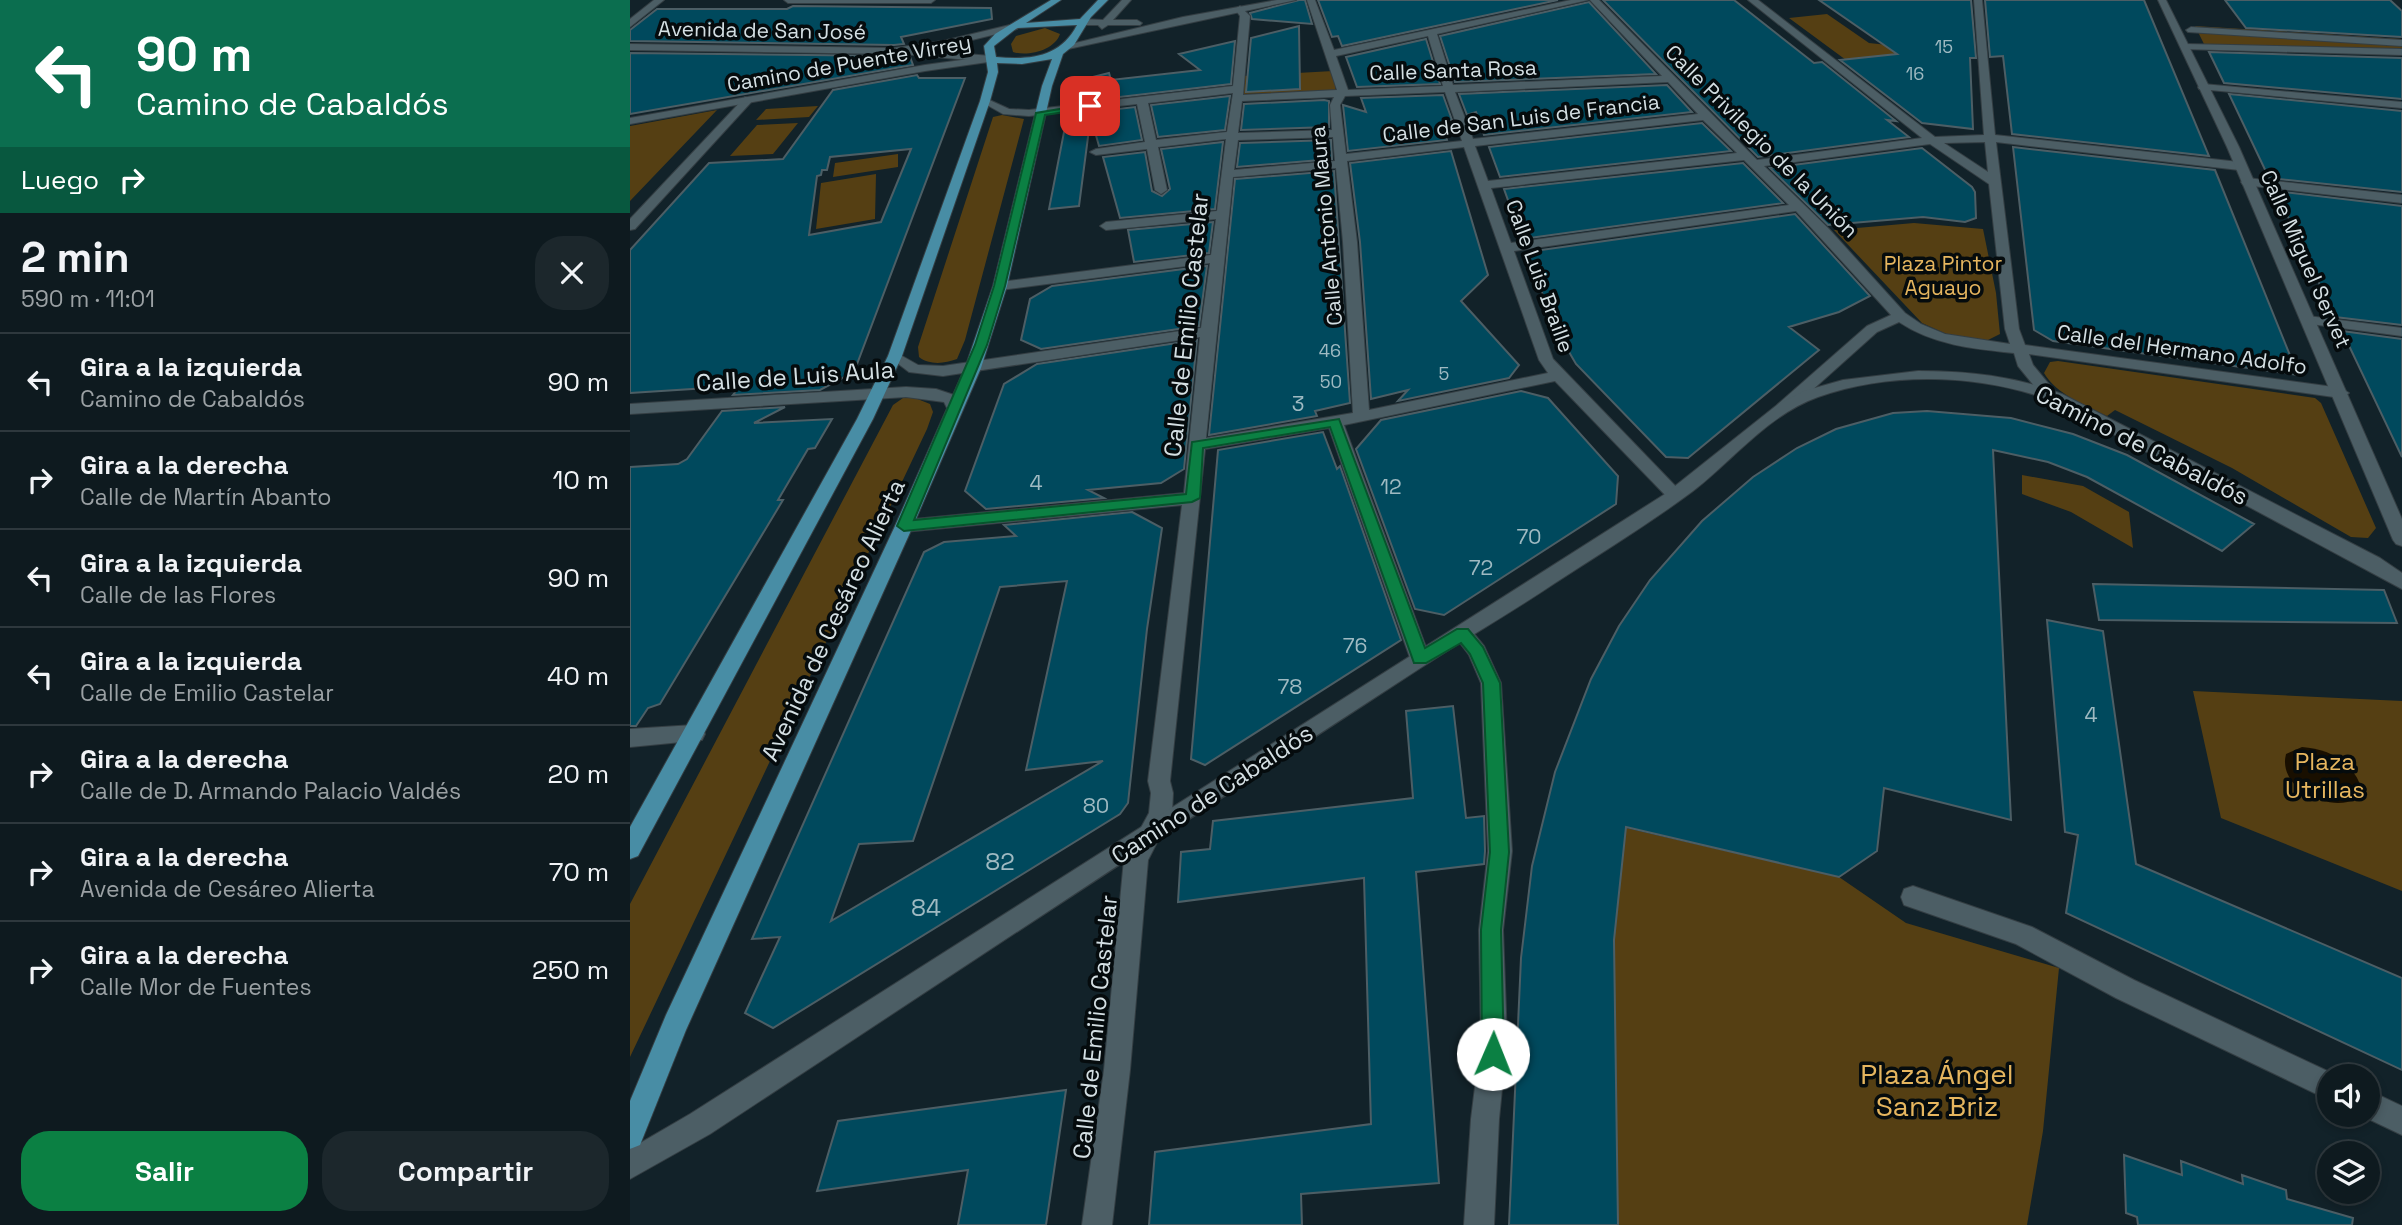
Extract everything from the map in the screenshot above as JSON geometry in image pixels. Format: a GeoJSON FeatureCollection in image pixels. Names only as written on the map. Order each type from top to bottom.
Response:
{"type":"FeatureCollection","features":[{"type":"Feature","properties":{"kind":"main road"},"geometry":{"type":"LineString","coordinates":[[630,849],[895,356],[985,101],[993,75],[989,50],[993,40],[1057,0]]}},
{"type":"Feature","properties":{"kind":"main road","name":"Avenida de Cesáreo Alierta"},"geometry":{"type":"LineString","coordinates":[[630,1135],[675,1024],[904,526],[973,368],[1000,286],[1041,113],[1064,49],[1081,22],[1104,0]]}},
{"type":"Feature","properties":{"kind":"main road","name":"Avenida de San José"},"geometry":{"type":"LineString","coordinates":[[1107,22],[1183,20]]}},
{"type":"Feature","properties":{"kind":"main road","name":"Avenida de San José"},"geometry":{"type":"LineString","coordinates":[[991,59],[1029,59],[1183,20]]}},
{"type":"Feature","properties":{"kind":"main road","name":"Avenida de San José"},"geometry":{"type":"LineString","coordinates":[[894,51],[943,44],[1036,23],[1081,22]]}},
{"type":"Feature","properties":{"kind":"street"},"geometry":{"type":"LineString","coordinates":[[630,24],[660,0]]}},
{"type":"Feature","properties":{"kind":"street"},"geometry":{"type":"LineString","coordinates":[[788,0],[932,0]]}},
{"type":"Feature","properties":{"kind":"street"},"geometry":{"type":"LineString","coordinates":[[1064,49],[1107,22],[1127,0]]}},
{"type":"Feature","properties":{"kind":"street","name":"Avenida de San José"},"geometry":{"type":"LineString","coordinates":[[1183,20],[1292,0]]}},
{"type":"Feature","properties":{"kind":"street","name":"Calle Antonio Maura"},"geometry":{"type":"LineString","coordinates":[[1311,0],[1343,89],[1335,102],[1350,242],[1360,416]]}},
{"type":"Feature","properties":{"kind":"street"},"geometry":{"type":"LineString","coordinates":[[1331,54],[1584,0]]}},
{"type":"Feature","properties":{"kind":"street","name":"Calle Privilegio de la Unión"},"geometry":{"type":"LineString","coordinates":[[1594,0],[1749,160],[1799,207],[1900,316],[1916,327],[1941,337],[1972,344],[2018,348]]}},
{"type":"Feature","properties":{"kind":"street"},"geometry":{"type":"LineString","coordinates":[[1752,0],[1932,140],[1996,183]]}},
{"type":"Feature","properties":{"kind":"street"},"geometry":{"type":"LineString","coordinates":[[1978,0],[1990,138],[2012,329],[2018,348],[2035,380],[2049,394]]}},
{"type":"Feature","properties":{"kind":"street","name":"Calle Miguel Servet"},"geometry":{"type":"LineString","coordinates":[[2162,0],[2186,47],[2396,511],[2402,540]]}},
{"type":"Feature","properties":{"kind":"street","name":"Calle de Emilio Castelar"},"geometry":{"type":"LineString","coordinates":[[1097,1225],[1117,1070],[1136,859],[1153,832],[1165,799],[1159,782],[1216,258],[1238,93],[1245,16],[1240,9]]}},
{"type":"Feature","properties":{"kind":"street","name":"Avenida de San José"},"geometry":{"type":"LineString","coordinates":[[1081,22],[1107,22]]}},
{"type":"Feature","properties":{"kind":"street"},"geometry":{"type":"LineString","coordinates":[[2191,30],[2402,43]]}},
{"type":"Feature","properties":{"kind":"street","name":"Calle Luis Braille"},"geometry":{"type":"LineString","coordinates":[[1432,32],[1538,342],[1558,376],[1675,495]]}},
{"type":"Feature","properties":{"kind":"street","name":"Avenida de San José"},"geometry":{"type":"LineString","coordinates":[[630,47],[894,51],[991,59]]}},
{"type":"Feature","properties":{"kind":"street"},"geometry":{"type":"LineString","coordinates":[[2186,47],[2402,52]]}},
{"type":"Feature","properties":{"kind":"street","name":"Camino de Puente Virrey"},"geometry":{"type":"LineString","coordinates":[[630,121],[991,59]]}},
{"type":"Feature","properties":{"kind":"street","name":"Calle Santa Rosa"},"geometry":{"type":"LineString","coordinates":[[1041,113],[1142,100],[1238,93],[1450,91],[1670,79]]}},
{"type":"Feature","properties":{"kind":"street"},"geometry":{"type":"LineString","coordinates":[[2203,87],[2402,105]]}},
{"type":"Feature","properties":{"kind":"street"},"geometry":{"type":"LineString","coordinates":[[630,226],[750,99]]}},
{"type":"Feature","properties":{"kind":"street"},"geometry":{"type":"LineString","coordinates":[[1142,100],[1161,190]]}},
{"type":"Feature","properties":{"kind":"street"},"geometry":{"type":"LineString","coordinates":[[985,101],[1011,113],[1041,113]]}},
{"type":"Feature","properties":{"kind":"street","name":"Calle de San Luis de Francia"},"geometry":{"type":"LineString","coordinates":[[1228,174],[1706,116]]}},
{"type":"Feature","properties":{"kind":"street"},"geometry":{"type":"LineString","coordinates":[[1096,152],[1232,135],[1245,137],[1338,134]]}},
{"type":"Feature","properties":{"kind":"street"},"geometry":{"type":"LineString","coordinates":[[1484,185],[1932,140],[1990,138],[2239,166]]}},
{"type":"Feature","properties":{"kind":"street"},"geometry":{"type":"LineString","coordinates":[[2247,182],[2402,199]]}},
{"type":"Feature","properties":{"kind":"street"},"geometry":{"type":"LineString","coordinates":[[1506,248],[1799,207]]}},
{"type":"Feature","properties":{"kind":"street"},"geometry":{"type":"LineString","coordinates":[[1107,226],[1223,214]]}},
{"type":"Feature","properties":{"kind":"street"},"geometry":{"type":"LineString","coordinates":[[1000,286],[1216,258]]}},
{"type":"Feature","properties":{"kind":"street","name":"Camino de Cabaldós"},"geometry":{"type":"LineString","coordinates":[[630,1165],[700,1124],[1675,495],[1784,407],[1872,329],[1900,316]]}},
{"type":"Feature","properties":{"kind":"street"},"geometry":{"type":"LineString","coordinates":[[2308,320],[2402,332]]}},
{"type":"Feature","properties":{"kind":"street"},"geometry":{"type":"LineString","coordinates":[[895,356],[908,367],[920,371],[973,368],[1208,331]]}},
{"type":"Feature","properties":{"kind":"street","name":"Calle del Hermano Adolfo"},"geometry":{"type":"LineString","coordinates":[[2018,348],[2341,393]]}},
{"type":"Feature","properties":{"kind":"street"},"geometry":{"type":"LineString","coordinates":[[1197,445],[1335,422],[1558,376]]}},
{"type":"Feature","properties":{"kind":"street","name":"Camino de Cabaldós"},"geometry":{"type":"LineString","coordinates":[[1784,407],[1836,388],[1897,377],[1973,377],[2018,385],[2049,394],[2372,563],[2402,582]]}},
{"type":"Feature","properties":{"kind":"street","name":"Calle de Luis Aula"},"geometry":{"type":"LineString","coordinates":[[630,409],[877,393],[936,394],[951,399],[955,409]]}},
{"type":"Feature","properties":{"kind":"street"},"geometry":{"type":"LineString","coordinates":[[1335,422],[1420,658]]}},
{"type":"Feature","properties":{"kind":"street"},"geometry":{"type":"LineString","coordinates":[[904,526],[1192,498]]}},
{"type":"Feature","properties":{"kind":"street"},"geometry":{"type":"LineString","coordinates":[[1463,634],[1477,651],[1492,683],[1500,852],[1491,930],[1494,1039],[1485,1119],[1479,1225]]}},
{"type":"Feature","properties":{"kind":"street"},"geometry":{"type":"LineString","coordinates":[[630,738],[694,734]]}},
{"type":"Feature","properties":{"kind":"street"},"geometry":{"type":"LineString","coordinates":[[1913,897],[2023,935],[2125,989],[2317,1080]]}},
{"type":"Feature","properties":{"kind":"street"},"geometry":{"type":"LineString","coordinates":[[2380,1110],[2402,1121]]}},
{"type":"Feature","properties":{"kind":"green space"},"geometry":{"type":"Polygon","coordinates":[[[1827,14],[1869,43],[1963,53],[1846,60],[1789,18],[1827,14]]]}},
{"type":"Feature","properties":{"kind":"green space"},"geometry":{"type":"Polygon","coordinates":[[[2195,26],[2402,39],[2402,49],[2204,44],[2195,26]]]}},
{"type":"Feature","properties":{"kind":"green space"},"geometry":{"type":"Polygon","coordinates":[[[1045,28],[1060,34],[1053,44],[1033,53],[1013,52],[1011,44],[1016,36],[1045,28]]]}},
{"type":"Feature","properties":{"kind":"green space"},"geometry":{"type":"Polygon","coordinates":[[[1333,71],[1336,92],[1241,94],[1243,76],[1333,71]]]}},
{"type":"Feature","properties":{"kind":"green space"},"geometry":{"type":"Polygon","coordinates":[[[818,106],[809,117],[756,120],[766,109],[818,106]]]}},
{"type":"Feature","properties":{"kind":"green space"},"geometry":{"type":"Polygon","coordinates":[[[717,110],[630,201],[630,126],[717,110]]]}},
{"type":"Feature","properties":{"kind":"green space"},"geometry":{"type":"Polygon","coordinates":[[[1002,115],[1024,119],[965,340],[957,359],[942,363],[927,361],[919,357],[918,347],[993,117],[1002,115]]]}},
{"type":"Feature","properties":{"kind":"green space"},"geometry":{"type":"Polygon","coordinates":[[[798,123],[773,154],[730,156],[757,125],[798,123]]]}},
{"type":"Feature","properties":{"kind":"green space"},"geometry":{"type":"Polygon","coordinates":[[[898,154],[898,167],[833,177],[835,163],[898,154]]]}},
{"type":"Feature","properties":{"kind":"green space"},"geometry":{"type":"Polygon","coordinates":[[[876,174],[875,219],[816,229],[821,183],[876,174]]]}},
{"type":"Feature","properties":{"kind":"green space","name":"Plaza Pintor Aguayo"},"geometry":{"type":"Polygon","coordinates":[[[1914,223],[1983,229],[1996,293],[2000,334],[1984,342],[1951,336],[1922,323],[1834,230],[1914,223]]]}},
{"type":"Feature","properties":{"kind":"green space"},"geometry":{"type":"Polygon","coordinates":[[[2050,362],[2315,398],[2321,403],[2376,528],[2368,538],[2351,537],[2232,468],[2115,410],[2107,416],[2081,403],[2056,387],[2044,373],[2050,362]]]}},
{"type":"Feature","properties":{"kind":"green space"},"geometry":{"type":"Polygon","coordinates":[[[903,398],[915,398],[930,404],[933,412],[927,429],[630,1057],[630,904],[893,405],[903,398]]]}},
{"type":"Feature","properties":{"kind":"green space"},"geometry":{"type":"Polygon","coordinates":[[[2022,475],[2083,486],[2129,512],[2133,548],[2071,512],[2022,494],[2022,475]]]}},
{"type":"Feature","properties":{"kind":"green space","name":"Plaza Utrillas"},"geometry":{"type":"Polygon","coordinates":[[[2193,691],[2402,701],[2402,891],[2221,818],[2193,691]]]}},
{"type":"Feature","properties":{"kind":"green space","name":"Plaza Ángel Sanz Briz"},"geometry":{"type":"Polygon","coordinates":[[[1626,828],[1839,877],[1906,923],[2059,968],[2043,1131],[2027,1225],[1618,1225],[1614,940],[1626,828]]]}},
{"type":"Feature","properties":{"kind":"shaded area"},"geometry":{"type":"Polygon","coordinates":[[[2302,747],[2321,750],[2344,762],[2360,784],[2356,799],[2332,803],[2320,800],[2297,787],[2285,766],[2286,754],[2302,747]]]}},
{"type":"Feature","properties":{"kind":"building"},"geometry":{"type":"Polygon","coordinates":[[[1305,0],[1312,24],[1252,19],[1250,13],[1305,0]]]}},
{"type":"Feature","properties":{"kind":"building"},"geometry":{"type":"Polygon","coordinates":[[[1318,0],[1558,0],[1342,46],[1338,36],[1332,37],[1318,0]]]}},
{"type":"Feature","properties":{"kind":"building"},"geometry":{"type":"Polygon","coordinates":[[[1603,0],[1734,0],[1814,63],[1822,62],[1896,121],[1887,120],[1909,137],[1758,157],[1603,0]]]}},
{"type":"Feature","properties":{"kind":"building"},"geometry":{"type":"Polygon","coordinates":[[[1819,0],[1971,0],[1976,58],[1970,58],[1973,129],[1922,123],[1840,60],[1897,54],[1819,0]]]}},
{"type":"Feature","properties":{"kind":"building"},"geometry":{"type":"Polygon","coordinates":[[[1985,0],[2144,0],[2209,156],[2012,134],[2003,56],[1990,57],[1985,0]]]}},
{"type":"Feature","properties":{"kind":"building"},"geometry":{"type":"Polygon","coordinates":[[[2225,0],[2390,0],[2402,11],[2402,37],[2246,28],[2225,0]]]}},
{"type":"Feature","properties":{"kind":"building"},"geometry":{"type":"Polygon","coordinates":[[[1589,2],[1656,74],[1455,82],[1440,36],[1589,2]]]}},
{"type":"Feature","properties":{"kind":"building"},"geometry":{"type":"Polygon","coordinates":[[[793,6],[991,8],[992,19],[901,37],[904,44],[894,45],[630,41],[630,30],[657,9],[787,9],[793,6]]]}},
{"type":"Feature","properties":{"kind":"building"},"geometry":{"type":"Polygon","coordinates":[[[1299,26],[1300,89],[1246,92],[1251,38],[1299,26]]]}},
{"type":"Feature","properties":{"kind":"building"},"geometry":{"type":"Polygon","coordinates":[[[1426,39],[1440,84],[1357,87],[1346,57],[1426,39]]]}},
{"type":"Feature","properties":{"kind":"building"},"geometry":{"type":"Polygon","coordinates":[[[1235,41],[1231,84],[1094,100],[1085,79],[1109,73],[1111,80],[1200,70],[1179,54],[1235,41]]]}},
{"type":"Feature","properties":{"kind":"building"},"geometry":{"type":"Polygon","coordinates":[[[2209,52],[2402,58],[2402,99],[2224,83],[2209,52]]]}},
{"type":"Feature","properties":{"kind":"building"},"geometry":{"type":"Polygon","coordinates":[[[630,53],[897,56],[910,57],[913,65],[630,114],[630,53]]]}},
{"type":"Feature","properties":{"kind":"building"},"geometry":{"type":"Polygon","coordinates":[[[917,75],[919,78],[965,78],[854,372],[820,390],[733,395],[740,386],[630,393],[630,250],[709,163],[783,159],[833,90],[917,75]],[[911,149],[830,157],[827,170],[822,170],[821,175],[817,176],[809,235],[881,222],[911,149]]]}},
{"type":"Feature","properties":{"kind":"building"},"geometry":{"type":"Polygon","coordinates":[[[1667,85],[1692,112],[1484,135],[1476,112],[1467,115],[1459,94],[1667,85]]]}},
{"type":"Feature","properties":{"kind":"building"},"geometry":{"type":"Polygon","coordinates":[[[2229,94],[2402,111],[2402,192],[2269,178],[2229,94]]]}},
{"type":"Feature","properties":{"kind":"building"},"geometry":{"type":"Polygon","coordinates":[[[1443,95],[1452,120],[1442,123],[1447,140],[1348,151],[1343,105],[1366,112],[1361,98],[1443,95]]]}},
{"type":"Feature","properties":{"kind":"building"},"geometry":{"type":"Polygon","coordinates":[[[1230,96],[1225,130],[1158,137],[1151,105],[1230,96]]]}},
{"type":"Feature","properties":{"kind":"building"},"geometry":{"type":"Polygon","coordinates":[[[1329,101],[1329,127],[1241,130],[1244,104],[1329,101]]]}},
{"type":"Feature","properties":{"kind":"building"},"geometry":{"type":"Polygon","coordinates":[[[1135,107],[1142,140],[1099,146],[1091,118],[1102,117],[1100,111],[1135,107]]]}},
{"type":"Feature","properties":{"kind":"building"},"geometry":{"type":"Polygon","coordinates":[[[1091,114],[1079,206],[1049,209],[1064,132],[1091,114]]]}},
{"type":"Feature","properties":{"kind":"building"},"geometry":{"type":"Polygon","coordinates":[[[1702,123],[1731,151],[1500,177],[1489,147],[1702,123]]]}},
{"type":"Feature","properties":{"kind":"building"},"geometry":{"type":"Polygon","coordinates":[[[1331,140],[1332,159],[1237,167],[1240,143],[1331,140]]]}},
{"type":"Feature","properties":{"kind":"building"},"geometry":{"type":"Polygon","coordinates":[[[1223,142],[1215,209],[1120,218],[1103,157],[1145,152],[1152,191],[1162,196],[1170,189],[1161,149],[1223,142]]]}},
{"type":"Feature","properties":{"kind":"building"},"geometry":{"type":"Polygon","coordinates":[[[2013,147],[2215,170],[2298,375],[2053,341],[2034,330],[2013,147]]]}},
{"type":"Feature","properties":{"kind":"building"},"geometry":{"type":"Polygon","coordinates":[[[1922,148],[1972,187],[1975,192],[1976,218],[1965,222],[1923,217],[1828,225],[1770,168],[1922,148]]]}},
{"type":"Feature","properties":{"kind":"building"},"geometry":{"type":"Polygon","coordinates":[[[1451,151],[1488,275],[1461,301],[1519,365],[1509,378],[1398,401],[1408,390],[1371,399],[1360,242],[1350,163],[1451,151]]]}},
{"type":"Feature","properties":{"kind":"building"},"geometry":{"type":"Polygon","coordinates":[[[1743,163],[1783,203],[1522,239],[1504,189],[1743,163]]]}},
{"type":"Feature","properties":{"kind":"building"},"geometry":{"type":"Polygon","coordinates":[[[1334,171],[1350,403],[1315,411],[1317,416],[1209,435],[1235,179],[1334,171]]]}},
{"type":"Feature","properties":{"kind":"building"},"geometry":{"type":"Polygon","coordinates":[[[2276,191],[2402,206],[2402,325],[2335,317],[2276,191]]]}},
{"type":"Feature","properties":{"kind":"building"},"geometry":{"type":"Polygon","coordinates":[[[1795,214],[1870,296],[1839,312],[1789,327],[1819,350],[1688,458],[1666,457],[1576,364],[1555,328],[1527,252],[1795,214]]]}},
{"type":"Feature","properties":{"kind":"building"},"geometry":{"type":"Polygon","coordinates":[[[1213,222],[1209,253],[1134,262],[1128,230],[1213,222]]]}},
{"type":"Feature","properties":{"kind":"building"},"geometry":{"type":"Polygon","coordinates":[[[1207,266],[1199,326],[1041,349],[1021,340],[1030,299],[1052,286],[1207,266]]]}},
{"type":"Feature","properties":{"kind":"building"},"geometry":{"type":"Polygon","coordinates":[[[2342,331],[2402,339],[2402,457],[2342,331]]]}},
{"type":"Feature","properties":{"kind":"building"},"geometry":{"type":"Polygon","coordinates":[[[1197,340],[1184,469],[1161,483],[1088,490],[1104,498],[986,509],[965,491],[1004,384],[1037,364],[1197,340]]]}},
{"type":"Feature","properties":{"kind":"building"},"geometry":{"type":"Polygon","coordinates":[[[1521,391],[1548,398],[1618,476],[1616,504],[1444,615],[1415,609],[1356,449],[1381,420],[1521,391]]]}},
{"type":"Feature","properties":{"kind":"building"},"geometry":{"type":"Polygon","coordinates":[[[785,407],[754,423],[832,419],[815,448],[808,449],[778,500],[783,500],[660,704],[648,708],[636,726],[630,726],[630,467],[678,464],[687,459],[722,411],[785,407]]]}},
{"type":"Feature","properties":{"kind":"building"},"geometry":{"type":"Polygon","coordinates":[[[1927,411],[2011,418],[2073,434],[2127,455],[2254,524],[2222,551],[2087,477],[2048,462],[1993,450],[2011,820],[1884,788],[1877,851],[1839,877],[1626,827],[1614,940],[1618,1225],[1509,1225],[1521,958],[1532,866],[1555,772],[1591,679],[1619,626],[1650,580],[1702,521],[1753,477],[1797,448],[1836,429],[1893,413],[1927,411]]]}},
{"type":"Feature","properties":{"kind":"building"},"geometry":{"type":"Polygon","coordinates":[[[1323,432],[1337,469],[1340,466],[1401,640],[1205,765],[1191,759],[1218,450],[1323,432]]]}},
{"type":"Feature","properties":{"kind":"building"},"geometry":{"type":"Polygon","coordinates":[[[1132,512],[1162,528],[1147,629],[1128,803],[1120,814],[773,1028],[745,1013],[780,937],[752,939],[924,552],[944,542],[1016,536],[1004,525],[1132,512]],[[1067,581],[1000,587],[913,841],[859,844],[831,921],[1103,761],[1026,770],[1067,581]]]}},
{"type":"Feature","properties":{"kind":"building"},"geometry":{"type":"Polygon","coordinates":[[[2093,584],[2384,590],[2397,623],[2099,620],[2093,584]]]}},
{"type":"Feature","properties":{"kind":"building"},"geometry":{"type":"Polygon","coordinates":[[[2047,620],[2103,631],[2136,864],[2402,978],[2402,1070],[2066,913],[2078,835],[2065,832],[2047,620]]]}},
{"type":"Feature","properties":{"kind":"building"},"geometry":{"type":"Polygon","coordinates":[[[1453,706],[1466,818],[1484,816],[1485,851],[1484,864],[1416,872],[1439,1183],[1301,1194],[1302,1225],[1149,1225],[1155,1152],[1371,1124],[1364,878],[1178,902],[1181,852],[1210,849],[1213,821],[1413,798],[1406,711],[1453,706]]]}},
{"type":"Feature","properties":{"kind":"building"},"geometry":{"type":"Polygon","coordinates":[[[1066,1090],[1046,1225],[958,1225],[968,1170],[817,1191],[838,1121],[1066,1090]]]}},
{"type":"Feature","properties":{"kind":"building"},"geometry":{"type":"Polygon","coordinates":[[[2124,1155],[2182,1175],[2181,1161],[2243,1184],[2242,1175],[2286,1190],[2287,1199],[2353,1218],[2352,1225],[2138,1225],[2137,1217],[2126,1213],[2124,1155]]]}},
{"type":"Feature","properties":{"kind":"route"},"geometry":{"type":"LineString","coordinates":[[1090,106],[1041,113],[1000,286],[981,345],[904,526],[1192,498],[1197,445],[1335,422],[1420,658],[1463,634],[1477,651],[1492,683],[1500,852],[1491,930],[1493,1054]]}}]}
